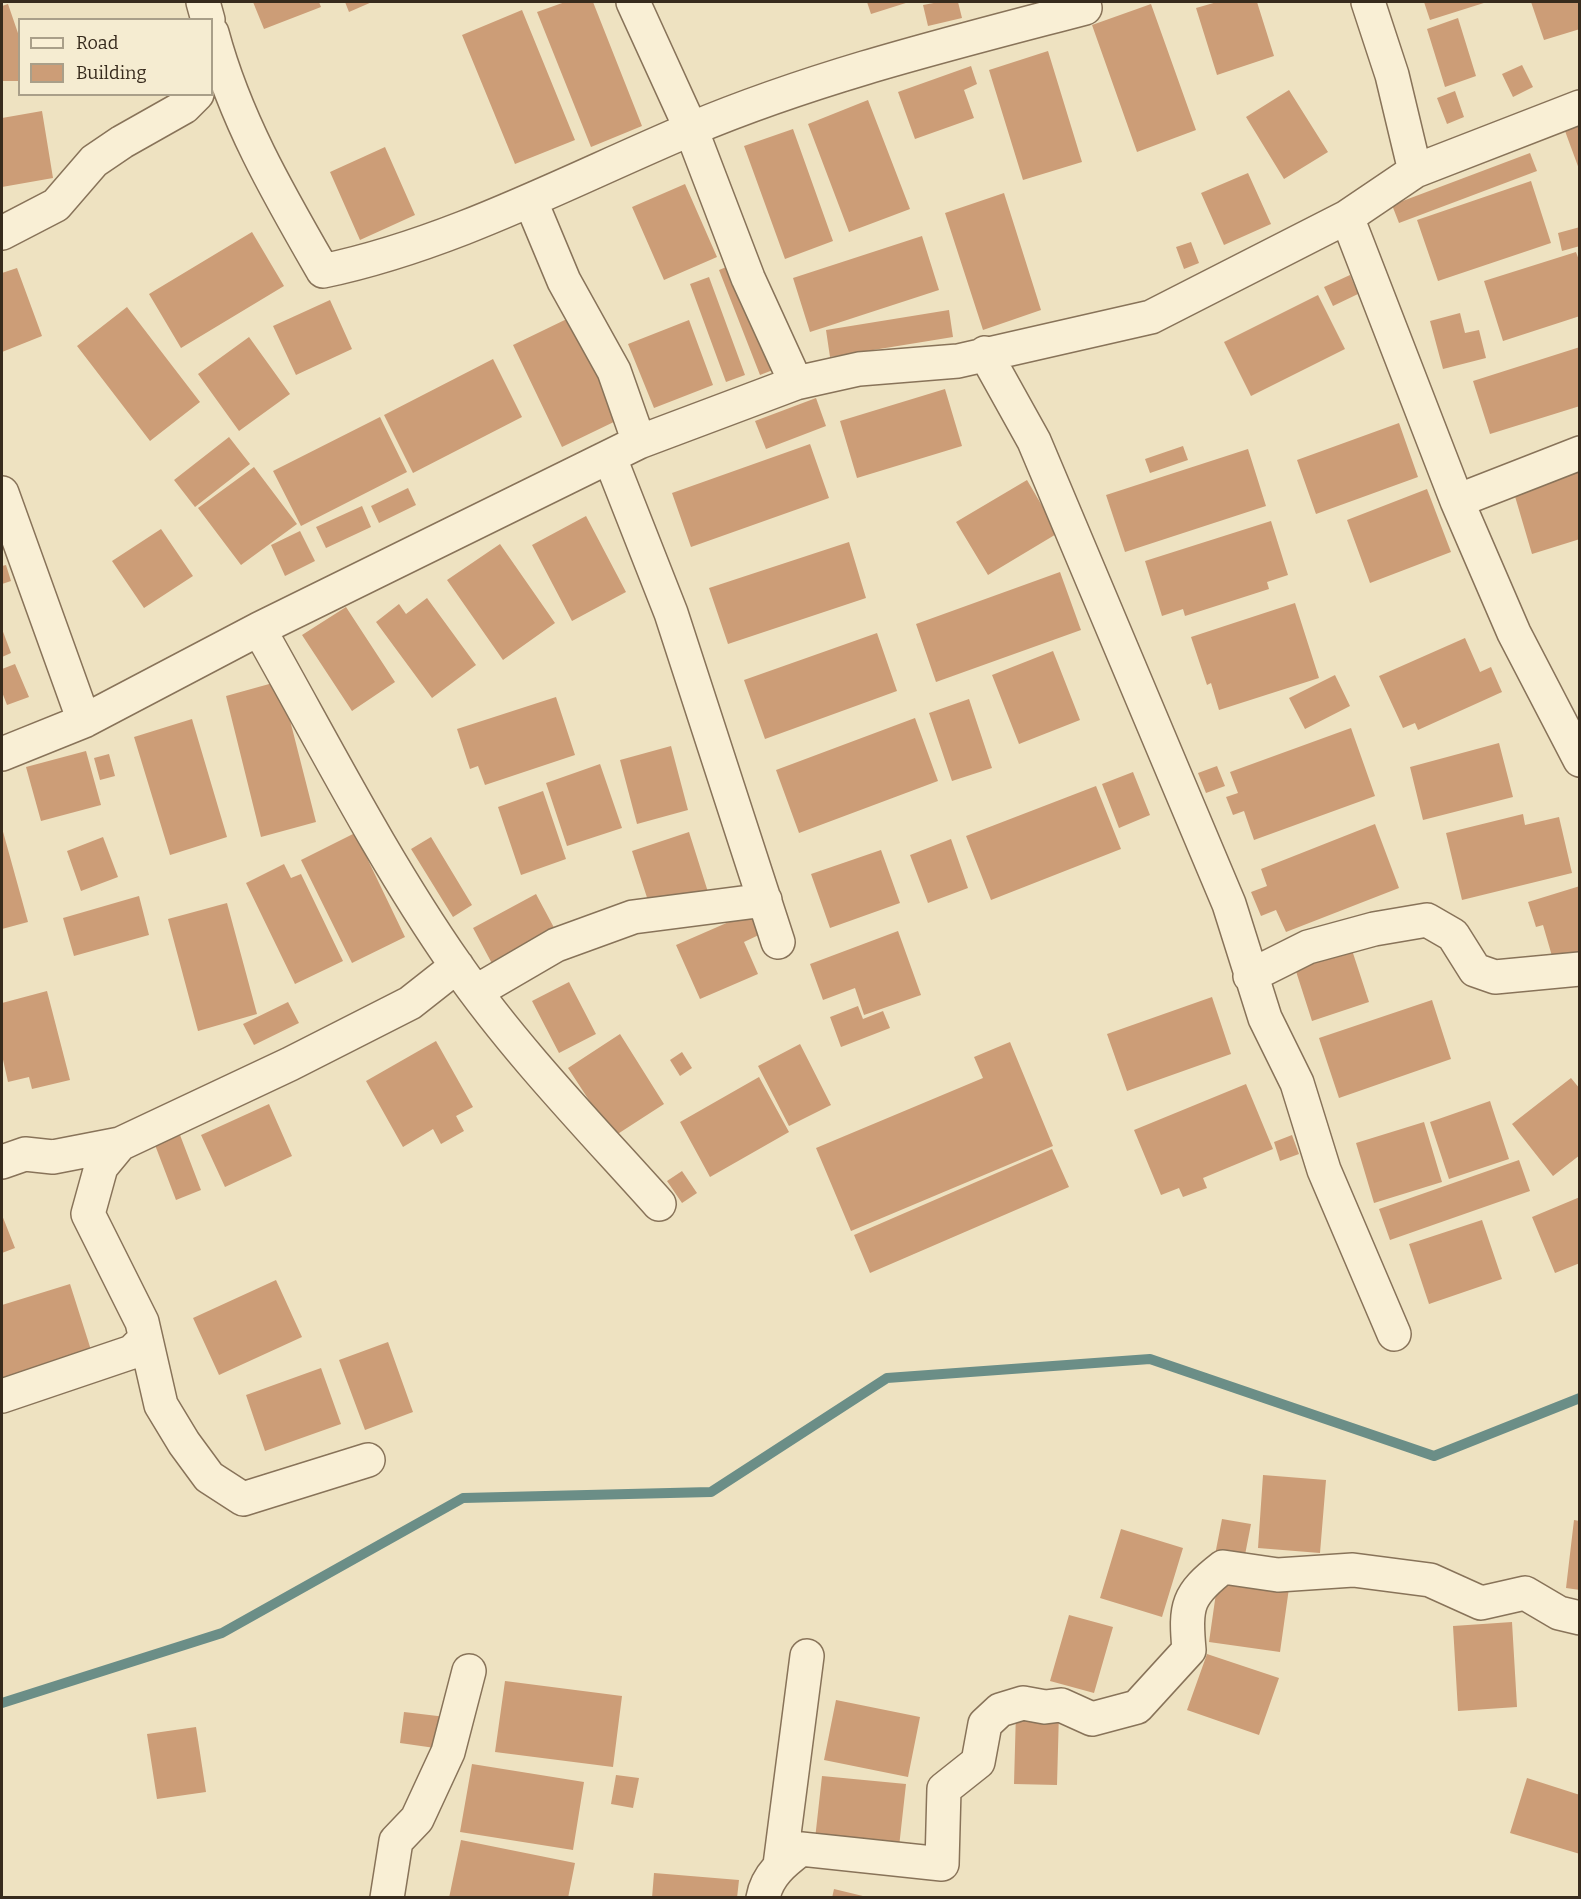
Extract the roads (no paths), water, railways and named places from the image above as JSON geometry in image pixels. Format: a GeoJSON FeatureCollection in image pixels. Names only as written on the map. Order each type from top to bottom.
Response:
{"type":"FeatureCollection","features":[{"type":"Feature","properties":{"kind":"street"},"geometry":{"type":"LineString","coordinates":[[203,2],[207,18]]}},
{"type":"Feature","properties":{"kind":"street"},"geometry":{"type":"LineString","coordinates":[[633,2],[691,129],[743,267],[796,383]]}},
{"type":"Feature","properties":{"kind":"street"},"geometry":{"type":"LineString","coordinates":[[1368,2],[1392,75],[1415,171]]}},
{"type":"Feature","properties":{"kind":"street"},"geometry":{"type":"LineString","coordinates":[[213,43],[216,74],[266,174],[323,271],[373,260],[531,202],[691,129],[796,88],[1085,8]]}},
{"type":"Feature","properties":{"kind":"street"},"geometry":{"type":"LineString","coordinates":[[2,233],[56,205],[94,161],[122,142],[184,107],[195,96]]}},
{"type":"Feature","properties":{"kind":"street"},"geometry":{"type":"LineString","coordinates":[[2,754],[84,721],[259,629],[639,442],[796,383],[859,369],[958,361],[1151,317],[1347,217],[1415,171],[1580,107]]}},
{"type":"Feature","properties":{"kind":"street"},"geometry":{"type":"LineString","coordinates":[[531,202],[564,281],[614,371],[639,442]]}},
{"type":"Feature","properties":{"kind":"street"},"geometry":{"type":"LineString","coordinates":[[1347,217],[1457,501],[1514,633],[1580,760]]}},
{"type":"Feature","properties":{"kind":"street"},"geometry":{"type":"LineString","coordinates":[[985,353],[1035,441],[1229,904],[1265,1018],[1297,1083],[1324,1170],[1394,1334]]}},
{"type":"Feature","properties":{"kind":"street"},"geometry":{"type":"LineString","coordinates":[[1457,501],[1580,453]]}},
{"type":"Feature","properties":{"kind":"street"},"geometry":{"type":"LineString","coordinates":[[610,458],[671,613],[778,942]]}},
{"type":"Feature","properties":{"kind":"street"},"geometry":{"type":"LineString","coordinates":[[2,493],[84,721]]}},
{"type":"Feature","properties":{"kind":"street"},"geometry":{"type":"LineString","coordinates":[[259,629],[390,863],[457,966],[536,1065],[659,1204]]}},
{"type":"Feature","properties":{"kind":"street"},"geometry":{"type":"LineString","coordinates":[[477,991],[556,945],[633,917],[765,900]]}},
{"type":"Feature","properties":{"kind":"street"},"geometry":{"type":"LineString","coordinates":[[1251,976],[1308,947],[1374,929],[1427,920],[1453,935],[1475,970],[1495,977],[1580,969]]}},
{"type":"Feature","properties":{"kind":"street"},"geometry":{"type":"LineString","coordinates":[[2,1162],[25,1154],[53,1157],[120,1144],[290,1065],[410,1004],[457,966]]}},
{"type":"Feature","properties":{"kind":"street"},"geometry":{"type":"LineString","coordinates":[[120,1144],[101,1167],[88,1214],[142,1322],[161,1405],[184,1443],[209,1477],[243,1499],[369,1460]]}},
{"type":"Feature","properties":{"kind":"street"},"geometry":{"type":"LineString","coordinates":[[2,1396],[132,1352],[145,1340]]}},
{"type":"Feature","properties":{"kind":"street"},"geometry":{"type":"LineString","coordinates":[[763,1898],[765,1887],[780,1865],[801,1849],[942,1864],[944,1789],[978,1762],[985,1724],[1000,1710],[1023,1704],[1045,1707],[1061,1705],[1092,1719],[1137,1707],[1169,1675],[1189,1650],[1186,1619],[1197,1588],[1223,1567],[1278,1575],[1353,1570],[1430,1580],[1481,1603],[1525,1593],[1559,1613],[1580,1618]]}},
{"type":"Feature","properties":{"kind":"street"},"geometry":{"type":"LineString","coordinates":[[780,1865],[807,1656]]}},
{"type":"Feature","properties":{"kind":"street"},"geometry":{"type":"LineString","coordinates":[[387,1898],[396,1841],[417,1819],[448,1752],[469,1671]]}},
{"type":"Feature","properties":{"kind":"waterway"},"geometry":{"type":"LineString","coordinates":[[2,1703],[222,1633],[463,1498],[711,1492],[887,1378],[1150,1359],[1434,1456],[1580,1398]]}}]}
